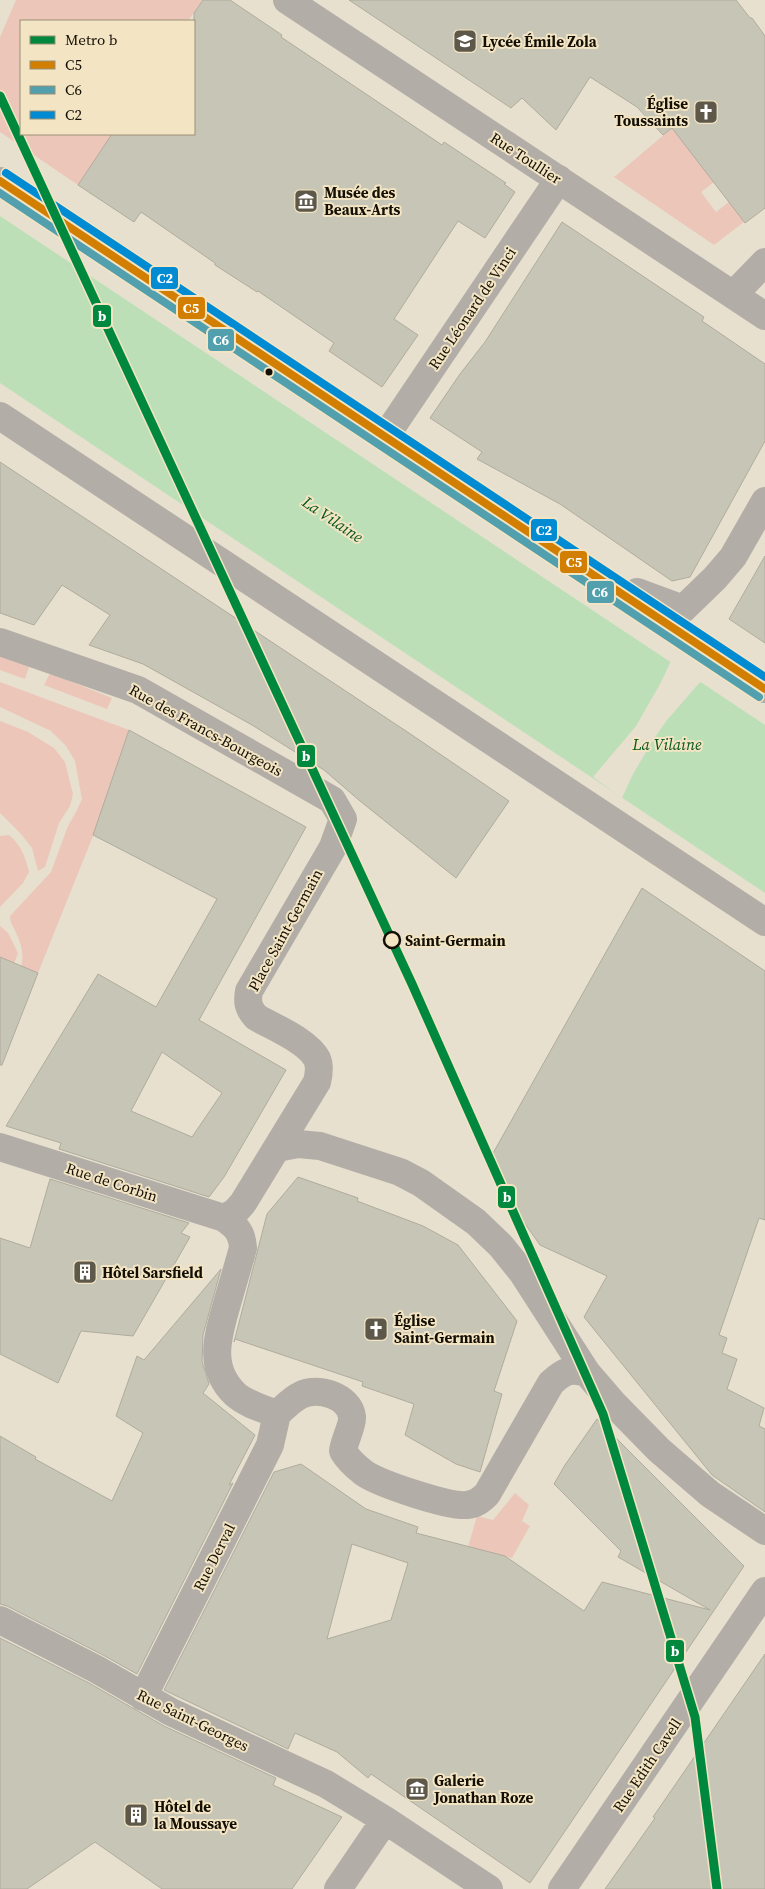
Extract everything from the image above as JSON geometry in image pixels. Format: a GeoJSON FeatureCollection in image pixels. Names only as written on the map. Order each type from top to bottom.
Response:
{"type":"FeatureCollection","features":[{"type":"Feature","properties":{"kind":"street","name":"Rue Toullier"},"geometry":{"type":"LineString","coordinates":[[288,0],[765,316]]}},
{"type":"Feature","properties":{"kind":"street","name":"Rue Léonard de Vinci"},"geometry":{"type":"LineString","coordinates":[[385,437],[559,179]]}},
{"type":"Feature","properties":{"kind":"street"},"geometry":{"type":"LineString","coordinates":[[0,181],[765,689]]}},
{"type":"Feature","properties":{"kind":"street"},"geometry":{"type":"LineString","coordinates":[[733,295],[765,262]]}},
{"type":"Feature","properties":{"kind":"street"},"geometry":{"type":"LineString","coordinates":[[0,416],[765,922]]}},
{"type":"Feature","properties":{"kind":"street"},"geometry":{"type":"LineString","coordinates":[[599,579],[683,609],[715,578],[733,557],[765,501]]}},
{"type":"Feature","properties":{"kind":"street","name":"Rue des Francs-Bourgeois"},"geometry":{"type":"LineString","coordinates":[[0,642],[138,690],[332,800],[343,819]]}},
{"type":"Feature","properties":{"kind":"street","name":"Place Saint-Germain"},"geometry":{"type":"LineString","coordinates":[[224,1218],[235,1212],[243,1203],[317,1082],[319,1072],[318,1060],[311,1050],[304,1044],[256,1017],[249,1008],[249,991],[332,847],[343,819]]}},
{"type":"Feature","properties":{"kind":"street"},"geometry":{"type":"LineString","coordinates":[[277,1148],[298,1144],[328,1149],[400,1172],[421,1184],[476,1222],[501,1246],[522,1272],[587,1372],[612,1402],[659,1450],[710,1494],[765,1531]]}},
{"type":"Feature","properties":{"kind":"street","name":"Rue de Corbin"},"geometry":{"type":"LineString","coordinates":[[0,1147],[224,1218]]}},
{"type":"Feature","properties":{"kind":"street"},"geometry":{"type":"LineString","coordinates":[[224,1218],[236,1226],[242,1236],[243,1248],[217,1340],[218,1362],[221,1373],[234,1393],[245,1401],[276,1414],[302,1394],[313,1391],[324,1392],[341,1400],[349,1407],[352,1418],[343,1451],[349,1462],[365,1474],[383,1483],[454,1505],[468,1505],[478,1502],[487,1494],[551,1383],[561,1374],[574,1369],[587,1372]]}},
{"type":"Feature","properties":{"kind":"street","name":"Rue Derval"},"geometry":{"type":"LineString","coordinates":[[143,1697],[270,1445],[276,1414]]}},
{"type":"Feature","properties":{"kind":"street","name":"Rue Edith Cavell"},"geometry":{"type":"LineString","coordinates":[[562,1889],[765,1591]]}},
{"type":"Feature","properties":{"kind":"street","name":"Rue Saint-Georges"},"geometry":{"type":"LineString","coordinates":[[0,1620],[96,1669],[143,1697],[326,1784],[385,1820],[489,1889]]}},
{"type":"Feature","properties":{"kind":"street"},"geometry":{"type":"LineString","coordinates":[[338,1889],[385,1820]]}},
{"type":"Feature","properties":{"kind":"shaded area"},"geometry":{"type":"Polygon","coordinates":[[[16,0],[203,0],[189,20],[20,20],[20,135],[111,135],[78,185],[0,132],[0,37],[16,0]]]}},
{"type":"Feature","properties":{"kind":"shaded area"},"geometry":{"type":"Polygon","coordinates":[[[672,128],[713,177],[710,178],[714,182],[701,192],[716,212],[729,202],[745,217],[742,220],[744,222],[714,245],[614,177],[672,128]]]}},
{"type":"Feature","properties":{"kind":"shaded area"},"geometry":{"type":"Polygon","coordinates":[[[0,655],[29,667],[25,679],[0,670],[0,655]]]}},
{"type":"Feature","properties":{"kind":"shaded area"},"geometry":{"type":"Polygon","coordinates":[[[50,673],[112,698],[107,709],[44,685],[50,673]]]}},
{"type":"Feature","properties":{"kind":"shaded area"},"geometry":{"type":"Polygon","coordinates":[[[0,682],[129,730],[93,836],[38,973],[21,967],[21,947],[10,916],[51,872],[68,826],[82,799],[75,761],[66,746],[51,731],[0,707],[0,682]]]}},
{"type":"Feature","properties":{"kind":"shaded area"},"geometry":{"type":"Polygon","coordinates":[[[0,721],[28,732],[54,748],[65,762],[73,794],[70,806],[59,823],[45,867],[38,871],[32,848],[0,813],[0,721]]]}},
{"type":"Feature","properties":{"kind":"shaded area"},"geometry":{"type":"Polygon","coordinates":[[[9,835],[22,851],[29,872],[23,883],[0,907],[0,836],[9,835]]]}},
{"type":"Feature","properties":{"kind":"shaded area"},"geometry":{"type":"Polygon","coordinates":[[[0,926],[8,933],[18,953],[14,964],[0,959],[0,926]]]}},
{"type":"Feature","properties":{"kind":"shaded area"},"geometry":{"type":"Polygon","coordinates":[[[515,1493],[529,1505],[522,1521],[530,1526],[512,1558],[468,1547],[477,1516],[493,1520],[515,1493]]]}},
{"type":"Feature","properties":{"kind":"water","name":"La Vilaine"},"geometry":{"type":"Polygon","coordinates":[[[0,216],[765,725],[765,893],[0,383],[0,216]]]}},
{"type":"Feature","properties":{"kind":"pier"},"geometry":{"type":"Polygon","coordinates":[[[671,661],[701,681],[667,720],[653,740],[632,776],[622,798],[593,777],[636,726],[671,661]]]}},
{"type":"Feature","properties":{"kind":"building","name":"Musée des Beaux-Arts"},"geometry":{"type":"Polygon","coordinates":[[[203,0],[230,0],[282,35],[281,37],[442,145],[444,142],[506,183],[504,184],[515,192],[485,238],[458,221],[394,319],[418,335],[382,387],[329,351],[334,343],[258,291],[215,265],[215,263],[141,212],[134,222],[78,185],[111,135],[195,135],[194,13],[203,0]]]}},
{"type":"Feature","properties":{"kind":"building","name":"Église Toussaints"},"geometry":{"type":"Polygon","coordinates":[[[349,0],[736,0],[765,36],[765,208],[745,223],[672,128],[663,135],[637,107],[590,77],[556,130],[522,98],[511,108],[349,0]]]}},
{"type":"Feature","properties":{"kind":"building"},"geometry":{"type":"Polygon","coordinates":[[[562,222],[704,317],[702,321],[765,364],[765,441],[690,577],[672,581],[560,504],[477,459],[482,452],[430,418],[485,342],[562,222]]]}},
{"type":"Feature","properties":{"kind":"building"},"geometry":{"type":"Polygon","coordinates":[[[0,462],[509,801],[456,878],[324,770],[252,725],[143,664],[89,645],[110,615],[62,585],[34,625],[0,613],[0,462]]]}},
{"type":"Feature","properties":{"kind":"building"},"geometry":{"type":"Polygon","coordinates":[[[765,556],[765,643],[729,619],[765,556]]]}},
{"type":"Feature","properties":{"kind":"building"},"geometry":{"type":"Polygon","coordinates":[[[129,730],[306,827],[199,1020],[286,1070],[224,1177],[209,1197],[59,1149],[61,1143],[6,1126],[98,974],[156,1007],[217,899],[93,835],[129,730]],[[162,1052],[131,1111],[192,1137],[222,1093],[162,1052]]]}},
{"type":"Feature","properties":{"kind":"building"},"geometry":{"type":"Polygon","coordinates":[[[642,888],[765,971],[765,1220],[759,1218],[719,1335],[727,1338],[722,1353],[737,1359],[727,1389],[764,1408],[759,1426],[765,1429],[765,1512],[712,1475],[584,1317],[607,1276],[540,1245],[492,1177],[492,1155],[642,888]]]}},
{"type":"Feature","properties":{"kind":"building"},"geometry":{"type":"Polygon","coordinates":[[[0,957],[38,973],[2,1065],[0,1065],[0,957]]]}},
{"type":"Feature","properties":{"kind":"building","name":"Église Saint-Germain"},"geometry":{"type":"Polygon","coordinates":[[[298,1177],[358,1198],[357,1201],[423,1226],[458,1245],[517,1321],[494,1391],[502,1394],[480,1472],[456,1464],[405,1435],[414,1404],[362,1386],[363,1382],[235,1339],[234,1342],[267,1214],[298,1177]]]}},
{"type":"Feature","properties":{"kind":"building"},"geometry":{"type":"Polygon","coordinates":[[[50,1179],[189,1223],[181,1233],[190,1237],[133,1336],[81,1331],[58,1383],[0,1354],[0,1238],[30,1248],[50,1179]]]}},
{"type":"Feature","properties":{"kind":"building"},"geometry":{"type":"Polygon","coordinates":[[[221,1269],[203,1335],[202,1361],[209,1384],[203,1393],[255,1435],[229,1485],[233,1483],[137,1674],[0,1604],[0,1436],[36,1457],[35,1459],[112,1501],[143,1433],[116,1416],[137,1356],[144,1360],[221,1269]]]}},
{"type":"Feature","properties":{"kind":"building"},"geometry":{"type":"Polygon","coordinates":[[[597,1419],[744,1566],[530,1883],[371,1774],[368,1778],[337,1752],[295,1733],[288,1749],[164,1690],[274,1472],[301,1464],[366,1509],[418,1527],[416,1533],[505,1556],[584,1611],[602,1582],[710,1610],[618,1557],[621,1551],[554,1484],[597,1419]],[[352,1544],[327,1639],[391,1620],[408,1563],[352,1544]]]}},
{"type":"Feature","properties":{"kind":"building"},"geometry":{"type":"Polygon","coordinates":[[[0,1638],[89,1683],[164,1726],[276,1778],[273,1785],[342,1817],[292,1889],[162,1889],[95,1842],[27,1889],[0,1889],[0,1638]]]}},
{"type":"Feature","properties":{"kind":"building"},"geometry":{"type":"Polygon","coordinates":[[[765,1654],[765,1889],[605,1889],[655,1818],[653,1817],[765,1654]]]}},
{"type":"Feature","properties":{"kind":"metro line","name":"b"},"geometry":{"type":"LineString","coordinates":[[0,96],[412,984],[603,1414],[695,1717],[717,1889]]}},
{"type":"Feature","properties":{"kind":"transit line","name":"C2"},"geometry":{"type":"LineString","coordinates":[[6,173],[765,677]]}},
{"type":"Feature","properties":{"kind":"transit line","name":"C5"},"geometry":{"type":"LineString","coordinates":[[0,181],[765,689]]}},
{"type":"Feature","properties":{"kind":"transit line","name":"C6"},"geometry":{"type":"LineString","coordinates":[[0,193],[759,697]]}},
{"type":"Feature","properties":{"kind":"place","name":"Lycée Émile Zola"},"geometry":{"type":"Point","coordinates":[465,41]}},
{"type":"Feature","properties":{"kind":"place","name":"Église Toussaints"},"geometry":{"type":"Point","coordinates":[706,112]}},
{"type":"Feature","properties":{"kind":"place","name":"Musée des Beaux-Arts"},"geometry":{"type":"Point","coordinates":[306,201]}},
{"type":"Feature","properties":{"kind":"place","name":"Saint-Germain"},"geometry":{"type":"Point","coordinates":[392,940]}},
{"type":"Feature","properties":{"kind":"place","name":"Hôtel Sarsfield"},"geometry":{"type":"Point","coordinates":[85,1272]}},
{"type":"Feature","properties":{"kind":"place","name":"Église Saint-Germain"},"geometry":{"type":"Point","coordinates":[376,1329]}},
{"type":"Feature","properties":{"kind":"place","name":"Galerie Jonathan Roze"},"geometry":{"type":"Point","coordinates":[417,1789]}},
{"type":"Feature","properties":{"kind":"place","name":"Hôtel de la Moussaye"},"geometry":{"type":"Point","coordinates":[136,1815]}}]}
